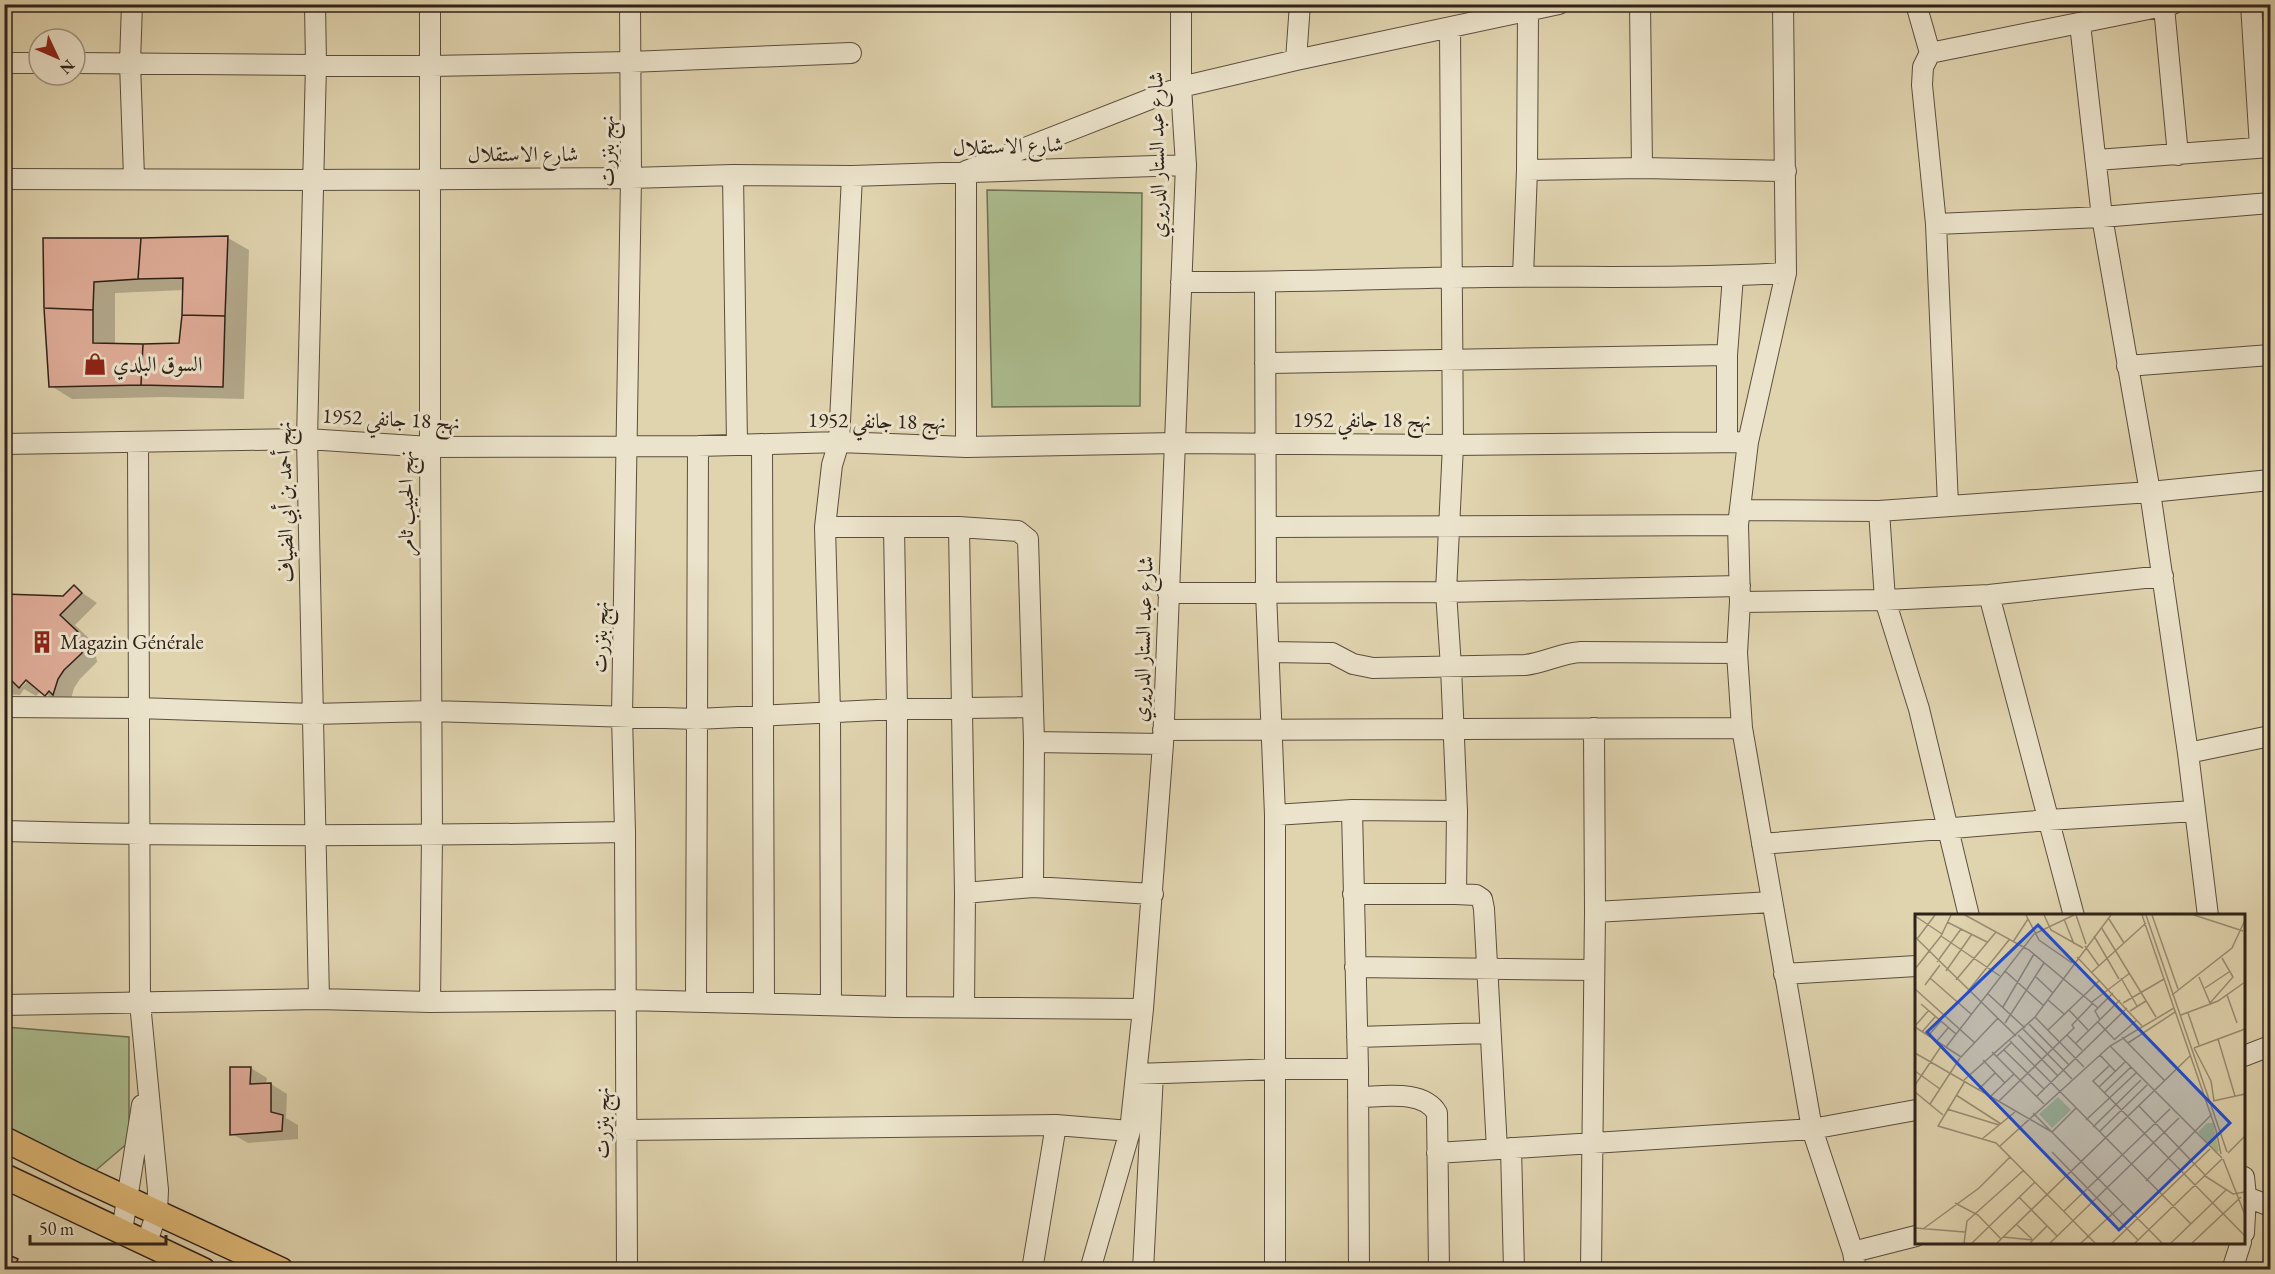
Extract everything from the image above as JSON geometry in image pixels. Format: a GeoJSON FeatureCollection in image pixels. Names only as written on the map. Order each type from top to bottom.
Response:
{"type":"FeatureCollection","features":[{"type":"Feature","properties":{"kind":"main road"},"geometry":{"type":"LineString","coordinates":[[4,1139],[281,1269]]}},
{"type":"Feature","properties":{"kind":"main road"},"geometry":{"type":"LineString","coordinates":[[4,1176],[203,1269]]}},
{"type":"Feature","properties":{"kind":"street"},"geometry":{"type":"LineString","coordinates":[[132,4],[130,63],[134,177]]}},
{"type":"Feature","properties":{"kind":"street","name":"نهج أحمد بن أبي الضياف"},"geometry":{"type":"LineString","coordinates":[[315,4],[316,64],[307,439],[319,999]]}},
{"type":"Feature","properties":{"kind":"street","name":"نهج الحبيب ثامر"},"geometry":{"type":"LineString","coordinates":[[430,4],[432,836],[430,1002]]}},
{"type":"Feature","properties":{"kind":"street","name":"نهج بنزرت"},"geometry":{"type":"LineString","coordinates":[[627,1269],[625,832],[622,716],[631,178],[630,4]]}},
{"type":"Feature","properties":{"kind":"street","name":"شارع عبد الستار الدريري"},"geometry":{"type":"LineString","coordinates":[[1090,1269],[1145,1074],[1143,1009],[1163,737],[1186,165],[1181,87],[1181,4]]}},
{"type":"Feature","properties":{"kind":"street"},"geometry":{"type":"LineString","coordinates":[[1296,60],[1300,4]]}},
{"type":"Feature","properties":{"kind":"street"},"geometry":{"type":"LineString","coordinates":[[966,447],[966,171],[1181,87],[1559,4]]}},
{"type":"Feature","properties":{"kind":"street"},"geometry":{"type":"LineString","coordinates":[[1640,4],[1642,168]]}},
{"type":"Feature","properties":{"kind":"street"},"geometry":{"type":"LineString","coordinates":[[1783,4],[1786,273],[1748,442],[1740,517],[1737,652],[1742,728],[1812,1129],[1854,1261],[1915,1237]]}},
{"type":"Feature","properties":{"kind":"street"},"geometry":{"type":"LineString","coordinates":[[1916,4],[1930,53],[1923,67],[1922,76],[1936,224],[1948,505]]}},
{"type":"Feature","properties":{"kind":"street"},"geometry":{"type":"LineString","coordinates":[[2097,160],[2265,147],[2251,4]]}},
{"type":"Feature","properties":{"kind":"street"},"geometry":{"type":"LineString","coordinates":[[1930,53],[2080,24],[2114,10],[2169,6],[2178,155]]}},
{"type":"Feature","properties":{"kind":"street"},"geometry":{"type":"LineString","coordinates":[[1523,277],[1527,170],[1528,12]]}},
{"type":"Feature","properties":{"kind":"street"},"geometry":{"type":"LineString","coordinates":[[2080,24],[2102,217],[2163,576],[2208,914]]}},
{"type":"Feature","properties":{"kind":"street"},"geometry":{"type":"LineString","coordinates":[[1450,29],[1453,445],[1446,592],[1457,811],[1456,894]]}},
{"type":"Feature","properties":{"kind":"street"},"geometry":{"type":"LineString","coordinates":[[87,63],[431,66],[630,62],[851,52]]}},
{"type":"Feature","properties":{"kind":"street"},"geometry":{"type":"LineString","coordinates":[[4,63],[27,63]]}},
{"type":"Feature","properties":{"kind":"street","name":"شارع الاستقلال"},"geometry":{"type":"LineString","coordinates":[[4,178],[134,177],[313,180],[733,175],[852,176],[1186,165]]}},
{"type":"Feature","properties":{"kind":"street"},"geometry":{"type":"LineString","coordinates":[[1527,170],[1642,168],[1786,171]]}},
{"type":"Feature","properties":{"kind":"street"},"geometry":{"type":"LineString","coordinates":[[733,175],[737,444]]}},
{"type":"Feature","properties":{"kind":"street"},"geometry":{"type":"LineString","coordinates":[[831,1005],[830,712],[825,526],[832,465],[839,442],[852,176]]}},
{"type":"Feature","properties":{"kind":"street"},"geometry":{"type":"LineString","coordinates":[[1936,224],[2102,217],[2271,203]]}},
{"type":"Feature","properties":{"kind":"street"},"geometry":{"type":"LineString","coordinates":[[1181,282],[1265,283],[1452,278],[1733,276],[1786,273]]}},
{"type":"Feature","properties":{"kind":"street"},"geometry":{"type":"LineString","coordinates":[[1727,440],[1727,355],[1733,276]]}},
{"type":"Feature","properties":{"kind":"street"},"geometry":{"type":"LineString","coordinates":[[1265,283],[1266,592],[1275,815],[1275,1269]]}},
{"type":"Feature","properties":{"kind":"street"},"geometry":{"type":"LineString","coordinates":[[1265,363],[1727,355]]}},
{"type":"Feature","properties":{"kind":"street"},"geometry":{"type":"LineString","coordinates":[[2127,366],[2271,355]]}},
{"type":"Feature","properties":{"kind":"street","name":"نهج 18 جانفي 1952"},"geometry":{"type":"LineString","coordinates":[[4,444],[307,439],[430,447],[698,446],[839,442],[966,447],[1176,443],[1453,445],[1727,440],[1748,442]]}},
{"type":"Feature","properties":{"kind":"street"},"geometry":{"type":"LineString","coordinates":[[138,442],[140,1003],[157,1169],[157,1212],[147,1242]]}},
{"type":"Feature","properties":{"kind":"street"},"geometry":{"type":"LineString","coordinates":[[762,444],[764,1003]]}},
{"type":"Feature","properties":{"kind":"street"},"geometry":{"type":"LineString","coordinates":[[696,1000],[698,446]]}},
{"type":"Feature","properties":{"kind":"street"},"geometry":{"type":"LineString","coordinates":[[1266,527],[1449,526],[1880,511],[2150,492],[2271,480]]}},
{"type":"Feature","properties":{"kind":"street"},"geometry":{"type":"LineString","coordinates":[[1880,511],[1885,600],[1919,709],[1968,914]]}},
{"type":"Feature","properties":{"kind":"street"},"geometry":{"type":"LineString","coordinates":[[825,526],[959,526],[1018,531],[1028,539],[1034,742],[1033,888]]}},
{"type":"Feature","properties":{"kind":"street"},"geometry":{"type":"LineString","coordinates":[[959,526],[965,893],[964,1007]]}},
{"type":"Feature","properties":{"kind":"street"},"geometry":{"type":"LineString","coordinates":[[894,527],[897,709],[896,1007]]}},
{"type":"Feature","properties":{"kind":"street"},"geometry":{"type":"LineString","coordinates":[[1168,593],[1740,594],[1885,600],[1989,595],[2163,576]]}},
{"type":"Feature","properties":{"kind":"street"},"geometry":{"type":"LineString","coordinates":[[1989,595],[2074,914]]}},
{"type":"Feature","properties":{"kind":"street"},"geometry":{"type":"LineString","coordinates":[[1269,652],[1332,653],[1353,664],[1373,668],[1525,665],[1581,652],[1737,652]]}},
{"type":"Feature","properties":{"kind":"street"},"geometry":{"type":"LineString","coordinates":[[4,707],[138,708],[313,714],[431,711],[697,719],[897,709],[1033,707]]}},
{"type":"Feature","properties":{"kind":"street"},"geometry":{"type":"LineString","coordinates":[[1591,1269],[1595,912],[1594,728]]}},
{"type":"Feature","properties":{"kind":"street"},"geometry":{"type":"LineString","coordinates":[[1034,742],[1163,737],[1271,729],[1742,728]]}},
{"type":"Feature","properties":{"kind":"street"},"geometry":{"type":"LineString","coordinates":[[2188,753],[2271,736]]}},
{"type":"Feature","properties":{"kind":"street"},"geometry":{"type":"LineString","coordinates":[[1275,815],[1352,810],[1457,811]]}},
{"type":"Feature","properties":{"kind":"street"},"geometry":{"type":"LineString","coordinates":[[1352,810],[1358,1069],[1359,1269]]}},
{"type":"Feature","properties":{"kind":"street"},"geometry":{"type":"LineString","coordinates":[[1762,844],[2048,820],[2195,812]]}},
{"type":"Feature","properties":{"kind":"street"},"geometry":{"type":"LineString","coordinates":[[4,831],[139,835],[432,836],[625,832]]}},
{"type":"Feature","properties":{"kind":"street"},"geometry":{"type":"LineString","coordinates":[[965,893],[1033,888],[1153,894]]}},
{"type":"Feature","properties":{"kind":"street"},"geometry":{"type":"LineString","coordinates":[[1353,894],[1476,895],[1483,902],[1490,1033],[1504,1149],[1514,1269]]}},
{"type":"Feature","properties":{"kind":"street"},"geometry":{"type":"LineString","coordinates":[[1595,912],[1772,902]]}},
{"type":"Feature","properties":{"kind":"street"},"geometry":{"type":"LineString","coordinates":[[1784,974],[1915,966]]}},
{"type":"Feature","properties":{"kind":"street"},"geometry":{"type":"LineString","coordinates":[[1355,967],[1593,970]]}},
{"type":"Feature","properties":{"kind":"street"},"geometry":{"type":"LineString","coordinates":[[4,1005],[319,999],[430,1002],[696,1000],[896,1007],[1143,1009]]}},
{"type":"Feature","properties":{"kind":"street"},"geometry":{"type":"LineString","coordinates":[[1357,1037],[1490,1033]]}},
{"type":"Feature","properties":{"kind":"street"},"geometry":{"type":"LineString","coordinates":[[2245,1056],[2271,1046]]}},
{"type":"Feature","properties":{"kind":"street"},"geometry":{"type":"LineString","coordinates":[[1143,1269],[1145,1074],[1276,1069],[1358,1069]]}},
{"type":"Feature","properties":{"kind":"street"},"geometry":{"type":"LineString","coordinates":[[122,1231],[138,1139],[146,1070]]}},
{"type":"Feature","properties":{"kind":"street"},"geometry":{"type":"LineString","coordinates":[[1358,1097],[1412,1097],[1430,1103],[1437,1113],[1439,1269]]}},
{"type":"Feature","properties":{"kind":"street"},"geometry":{"type":"LineString","coordinates":[[1437,1153],[1812,1129],[1915,1110]]}},
{"type":"Feature","properties":{"kind":"street"},"geometry":{"type":"LineString","coordinates":[[625,1130],[1056,1125],[1130,1131]]}},
{"type":"Feature","properties":{"kind":"street"},"geometry":{"type":"LineString","coordinates":[[1032,1269],[1056,1125]]}},
{"type":"Feature","properties":{"kind":"street"},"geometry":{"type":"LineString","coordinates":[[2245,1191],[2271,1206]]}},
{"type":"Feature","properties":{"kind":"street"},"geometry":{"type":"LineString","coordinates":[[2232,1269],[2240,1244]]}},
{"type":"Feature","properties":{"kind":"green space"},"geometry":{"type":"Polygon","coordinates":[[[987,190],[1142,193],[1140,406],[992,407],[987,190]]]}},
{"type":"Feature","properties":{"kind":"green space"},"geometry":{"type":"Polygon","coordinates":[[[5,1027],[129,1037],[129,1142],[95,1171],[5,1132],[5,1027]]]}},
{"type":"Feature","properties":{"kind":"building","name":"السوق البلدي"},"geometry":{"type":"Polygon","coordinates":[[[228,236],[225,316],[182,315],[183,278],[138,279],[141,238],[228,236]]]}},
{"type":"Feature","properties":{"kind":"building","name":"السوق البلدي"},"geometry":{"type":"Polygon","coordinates":[[[43,238],[141,238],[138,279],[94,282],[93,310],[44,308],[43,238]]]}},
{"type":"Feature","properties":{"kind":"building","name":"السوق البلدي"},"geometry":{"type":"Polygon","coordinates":[[[44,308],[93,310],[93,343],[143,344],[141,385],[49,387],[44,308]]]}},
{"type":"Feature","properties":{"kind":"building","name":"السوق البلدي"},"geometry":{"type":"Polygon","coordinates":[[[182,315],[225,316],[223,387],[141,385],[143,344],[179,343],[182,315]]]}},
{"type":"Feature","properties":{"kind":"building","name":"Magazin Générale"},"geometry":{"type":"Polygon","coordinates":[[[74,585],[82,593],[60,615],[78,632],[82,653],[64,670],[58,679],[53,695],[49,691],[45,696],[26,680],[19,688],[10,679],[4,685],[4,594],[63,596],[74,585]]]}},
{"type":"Feature","properties":{"kind":"building"},"geometry":{"type":"Polygon","coordinates":[[[230,1067],[251,1067],[250,1084],[271,1083],[271,1112],[283,1115],[282,1131],[230,1135],[230,1067]]]}},
{"type":"Feature","properties":{"kind":"building"},"geometry":{"type":"Polygon","coordinates":[[[4,1253],[18,1259],[13,1270],[4,1270],[4,1253]]]}},
{"type":"Feature","properties":{"kind":"place","name":"السوق البلدي"},"geometry":{"type":"Point","coordinates":[95,364]}},
{"type":"Feature","properties":{"kind":"place","name":"Magazin Générale"},"geometry":{"type":"Point","coordinates":[42,642]}}]}
